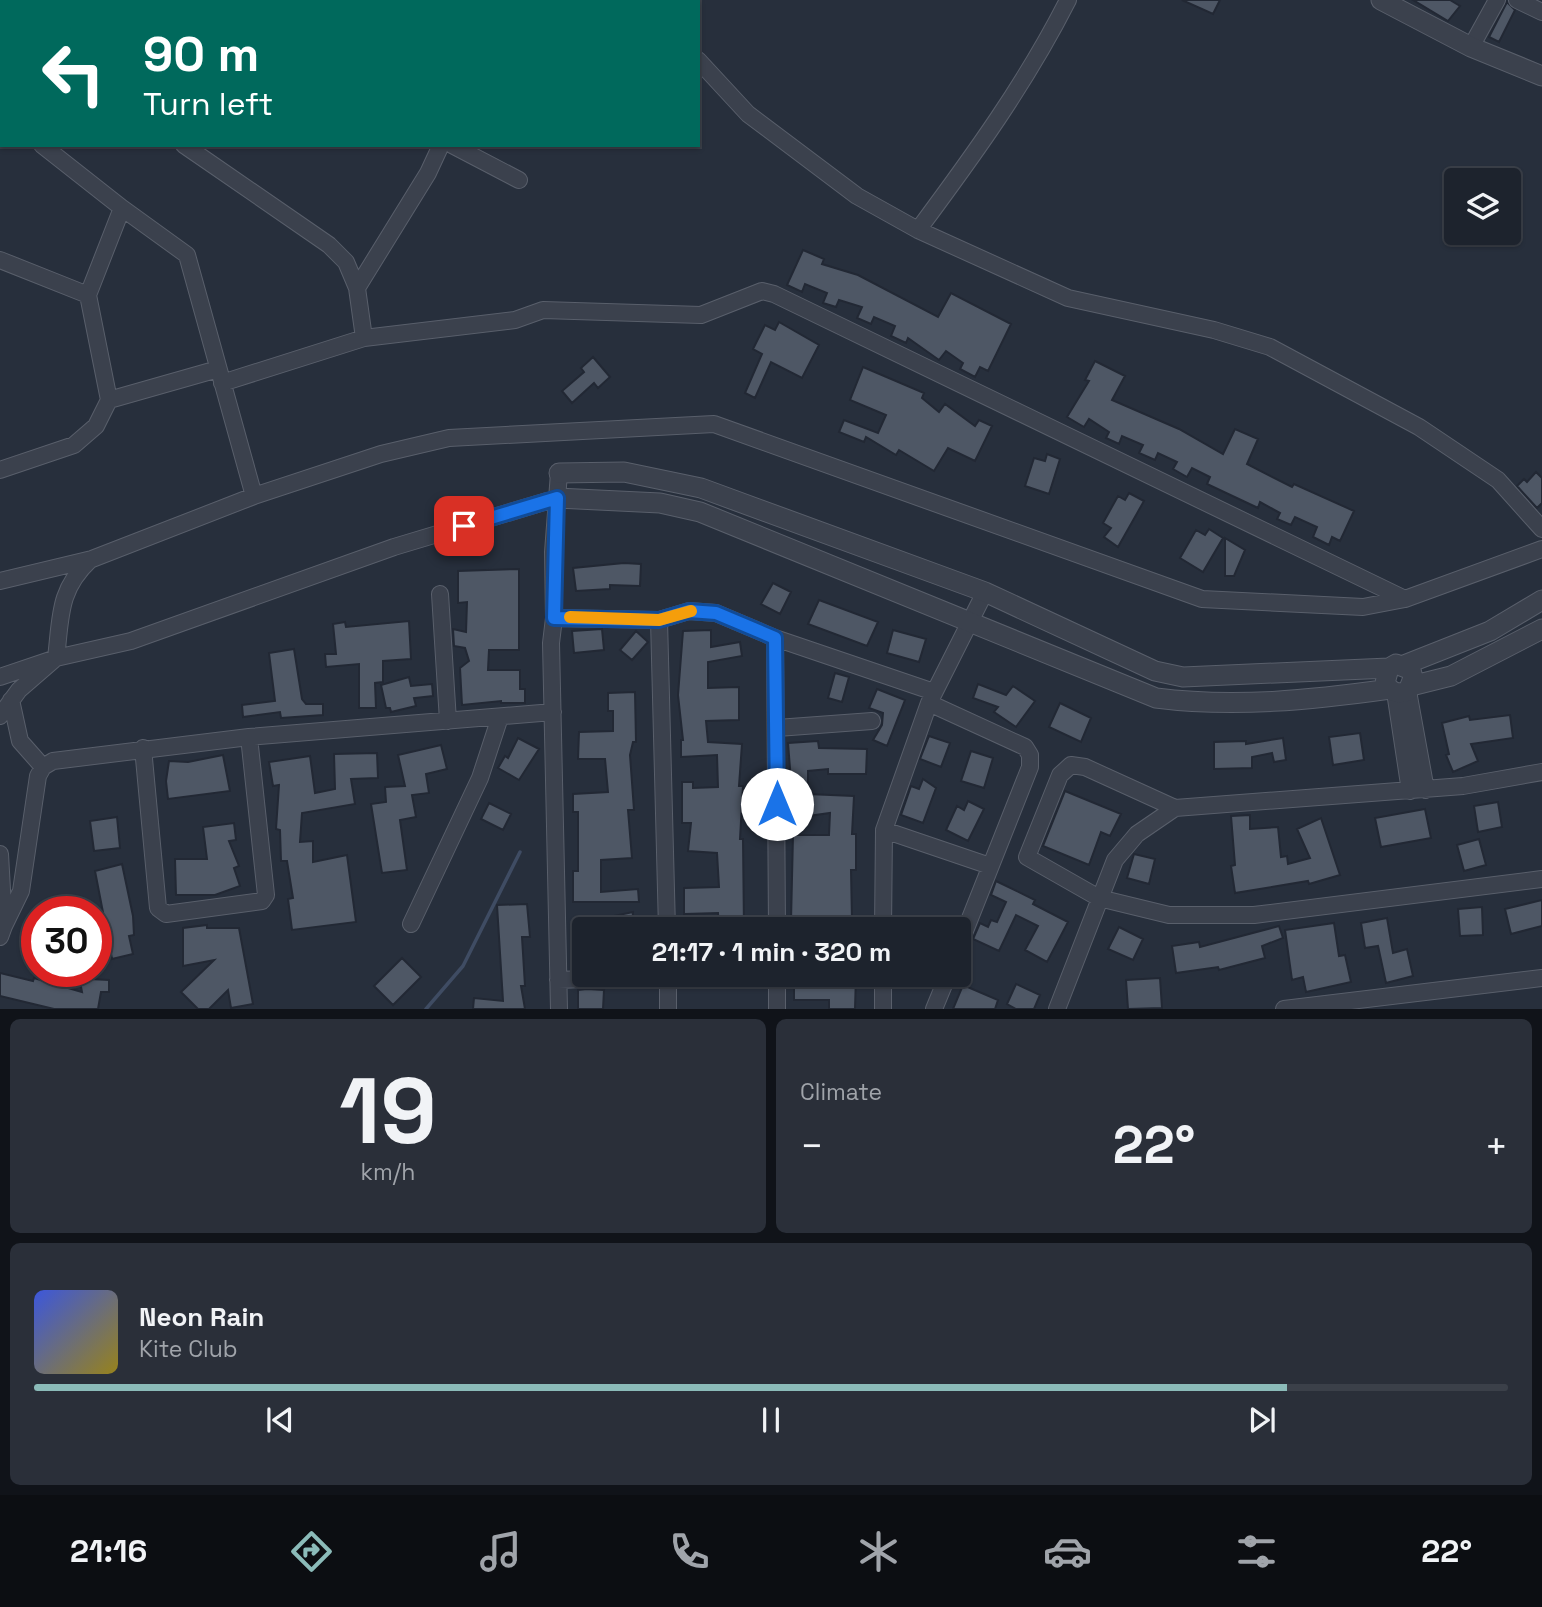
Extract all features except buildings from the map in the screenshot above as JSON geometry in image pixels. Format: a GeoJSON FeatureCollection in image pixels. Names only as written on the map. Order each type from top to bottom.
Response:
{"type":"FeatureCollection","features":[{"type":"Feature","properties":{"kind":"street"},"geometry":{"type":"LineString","coordinates":[[918,230],[975,154],[1038,59],[1068,0]]}},
{"type":"Feature","properties":{"kind":"street"},"geometry":{"type":"LineString","coordinates":[[1381,0],[1471,47],[1542,76]]}},
{"type":"Feature","properties":{"kind":"street"},"geometry":{"type":"LineString","coordinates":[[1471,47],[1497,0]]}},
{"type":"Feature","properties":{"kind":"street"},"geometry":{"type":"LineString","coordinates":[[1517,0],[1542,12]]}},
{"type":"Feature","properties":{"kind":"street"},"geometry":{"type":"LineString","coordinates":[[700,62],[748,114],[769,131],[857,196],[918,230],[1068,298],[1214,330],[1270,347],[1419,427],[1498,480],[1542,529]]}},
{"type":"Feature","properties":{"kind":"street"},"geometry":{"type":"LineString","coordinates":[[45,147],[187,255],[254,496]]}},
{"type":"Feature","properties":{"kind":"street"},"geometry":{"type":"LineString","coordinates":[[187,147],[328,245],[346,262],[357,288],[364,338]]}},
{"type":"Feature","properties":{"kind":"street"},"geometry":{"type":"LineString","coordinates":[[357,288],[428,173],[440,147]]}},
{"type":"Feature","properties":{"kind":"street"},"geometry":{"type":"LineString","coordinates":[[456,147],[519,180]]}},
{"type":"Feature","properties":{"kind":"street"},"geometry":{"type":"LineString","coordinates":[[0,470],[74,445],[96,426],[109,400],[88,295],[122,208]]}},
{"type":"Feature","properties":{"kind":"street"},"geometry":{"type":"LineString","coordinates":[[0,260],[88,295]]}},
{"type":"Feature","properties":{"kind":"street"},"geometry":{"type":"LineString","coordinates":[[109,400],[220,376],[364,338],[515,320],[543,310],[701,314],[762,291],[774,294],[1405,599]]}},
{"type":"Feature","properties":{"kind":"street"},"geometry":{"type":"LineString","coordinates":[[0,581],[92,559],[254,496],[381,454],[449,438],[714,424],[1202,599],[1363,607],[1405,599],[1542,549]]}},
{"type":"Feature","properties":{"kind":"street"},"geometry":{"type":"LineString","coordinates":[[559,1009],[553,712],[559,473],[624,472],[701,488],[985,592],[1130,662],[1174,675],[1396,666],[1490,631],[1542,600]]}},
{"type":"Feature","properties":{"kind":"street"},"geometry":{"type":"LineString","coordinates":[[0,677],[56,658],[131,641],[381,551],[557,498],[638,501],[700,512],[1156,698],[1183,701],[1295,702],[1401,690],[1451,676],[1542,629]]}},
{"type":"Feature","properties":{"kind":"street"},"geometry":{"type":"LineString","coordinates":[[0,716],[10,700],[56,658],[63,599],[74,575],[92,559]]}},
{"type":"Feature","properties":{"kind":"street"},"geometry":{"type":"LineString","coordinates":[[883,917],[884,830],[931,697],[985,592]]}},
{"type":"Feature","properties":{"kind":"street"},"geometry":{"type":"LineString","coordinates":[[440,594],[448,721]]}},
{"type":"Feature","properties":{"kind":"street"},"geometry":{"type":"LineString","coordinates":[[554,618],[659,620],[689,611],[716,613],[931,697],[1025,747],[1030,755],[1030,767],[970,917]]}},
{"type":"Feature","properties":{"kind":"street"},"geometry":{"type":"LineString","coordinates":[[659,620],[667,917]]}},
{"type":"Feature","properties":{"kind":"street"},"geometry":{"type":"LineString","coordinates":[[775,638],[777,917]]}},
{"type":"Feature","properties":{"kind":"street"},"geometry":{"type":"LineString","coordinates":[[1396,666],[1385,683],[1401,690]]}},
{"type":"Feature","properties":{"kind":"street"},"geometry":{"type":"LineString","coordinates":[[1401,690],[1426,790]]}},
{"type":"Feature","properties":{"kind":"street"},"geometry":{"type":"LineString","coordinates":[[1401,690],[1410,791]]}},
{"type":"Feature","properties":{"kind":"street"},"geometry":{"type":"LineString","coordinates":[[10,700],[20,741],[43,767]]}},
{"type":"Feature","properties":{"kind":"street"},"geometry":{"type":"LineString","coordinates":[[2,931],[21,891],[37,776],[43,767],[53,761],[249,737],[553,712]]}},
{"type":"Feature","properties":{"kind":"street"},"geometry":{"type":"LineString","coordinates":[[411,924],[480,778],[500,717]]}},
{"type":"Feature","properties":{"kind":"street"},"geometry":{"type":"LineString","coordinates":[[777,728],[872,721]]}},
{"type":"Feature","properties":{"kind":"street"},"geometry":{"type":"LineString","coordinates":[[143,748],[158,908],[166,915],[262,901],[266,895],[249,737]]}},
{"type":"Feature","properties":{"kind":"street"},"geometry":{"type":"LineString","coordinates":[[1542,772],[1426,790],[1175,808],[1085,767],[1071,765],[1060,775],[1027,857],[1099,898],[1169,915],[1254,915],[1542,879]]}},
{"type":"Feature","properties":{"kind":"street"},"geometry":{"type":"LineString","coordinates":[[1057,1009],[1115,860],[1137,834],[1175,808]]}},
{"type":"Feature","properties":{"kind":"street"},"geometry":{"type":"LineString","coordinates":[[884,830],[990,866]]}},
{"type":"Feature","properties":{"kind":"street"},"geometry":{"type":"LineString","coordinates":[[0,854],[2,931]]}},
{"type":"Feature","properties":{"kind":"street"},"geometry":{"type":"LineString","coordinates":[[1284,1009],[1542,978]]}},
{"type":"Feature","properties":{"kind":"street"},"geometry":{"type":"LineString","coordinates":[[558,980],[572,979]]}},
{"type":"Feature","properties":{"kind":"street"},"geometry":{"type":"LineString","coordinates":[[668,987],[668,1009]]}},
{"type":"Feature","properties":{"kind":"street"},"geometry":{"type":"LineString","coordinates":[[777,987],[777,1009]]}},
{"type":"Feature","properties":{"kind":"street"},"geometry":{"type":"LineString","coordinates":[[883,987],[883,1009]]}},
{"type":"Feature","properties":{"kind":"street"},"geometry":{"type":"LineString","coordinates":[[934,1009],[943,987]]}},
{"type":"Feature","properties":{"kind":"waterway"},"geometry":{"type":"LineString","coordinates":[[426,1009],[463,966],[520,852]]}},
{"type":"Feature","properties":{"kind":"slow traffic"},"geometry":{"type":"LineString","coordinates":[[570,617],[659,620],[671,614],[691,611]]}},
{"type":"Feature","properties":{"kind":"route"},"geometry":{"type":"LineString","coordinates":[[464,526],[557,498],[553,552],[554,618],[659,620],[671,614],[689,611],[716,613],[775,638],[777,804]]}}]}
